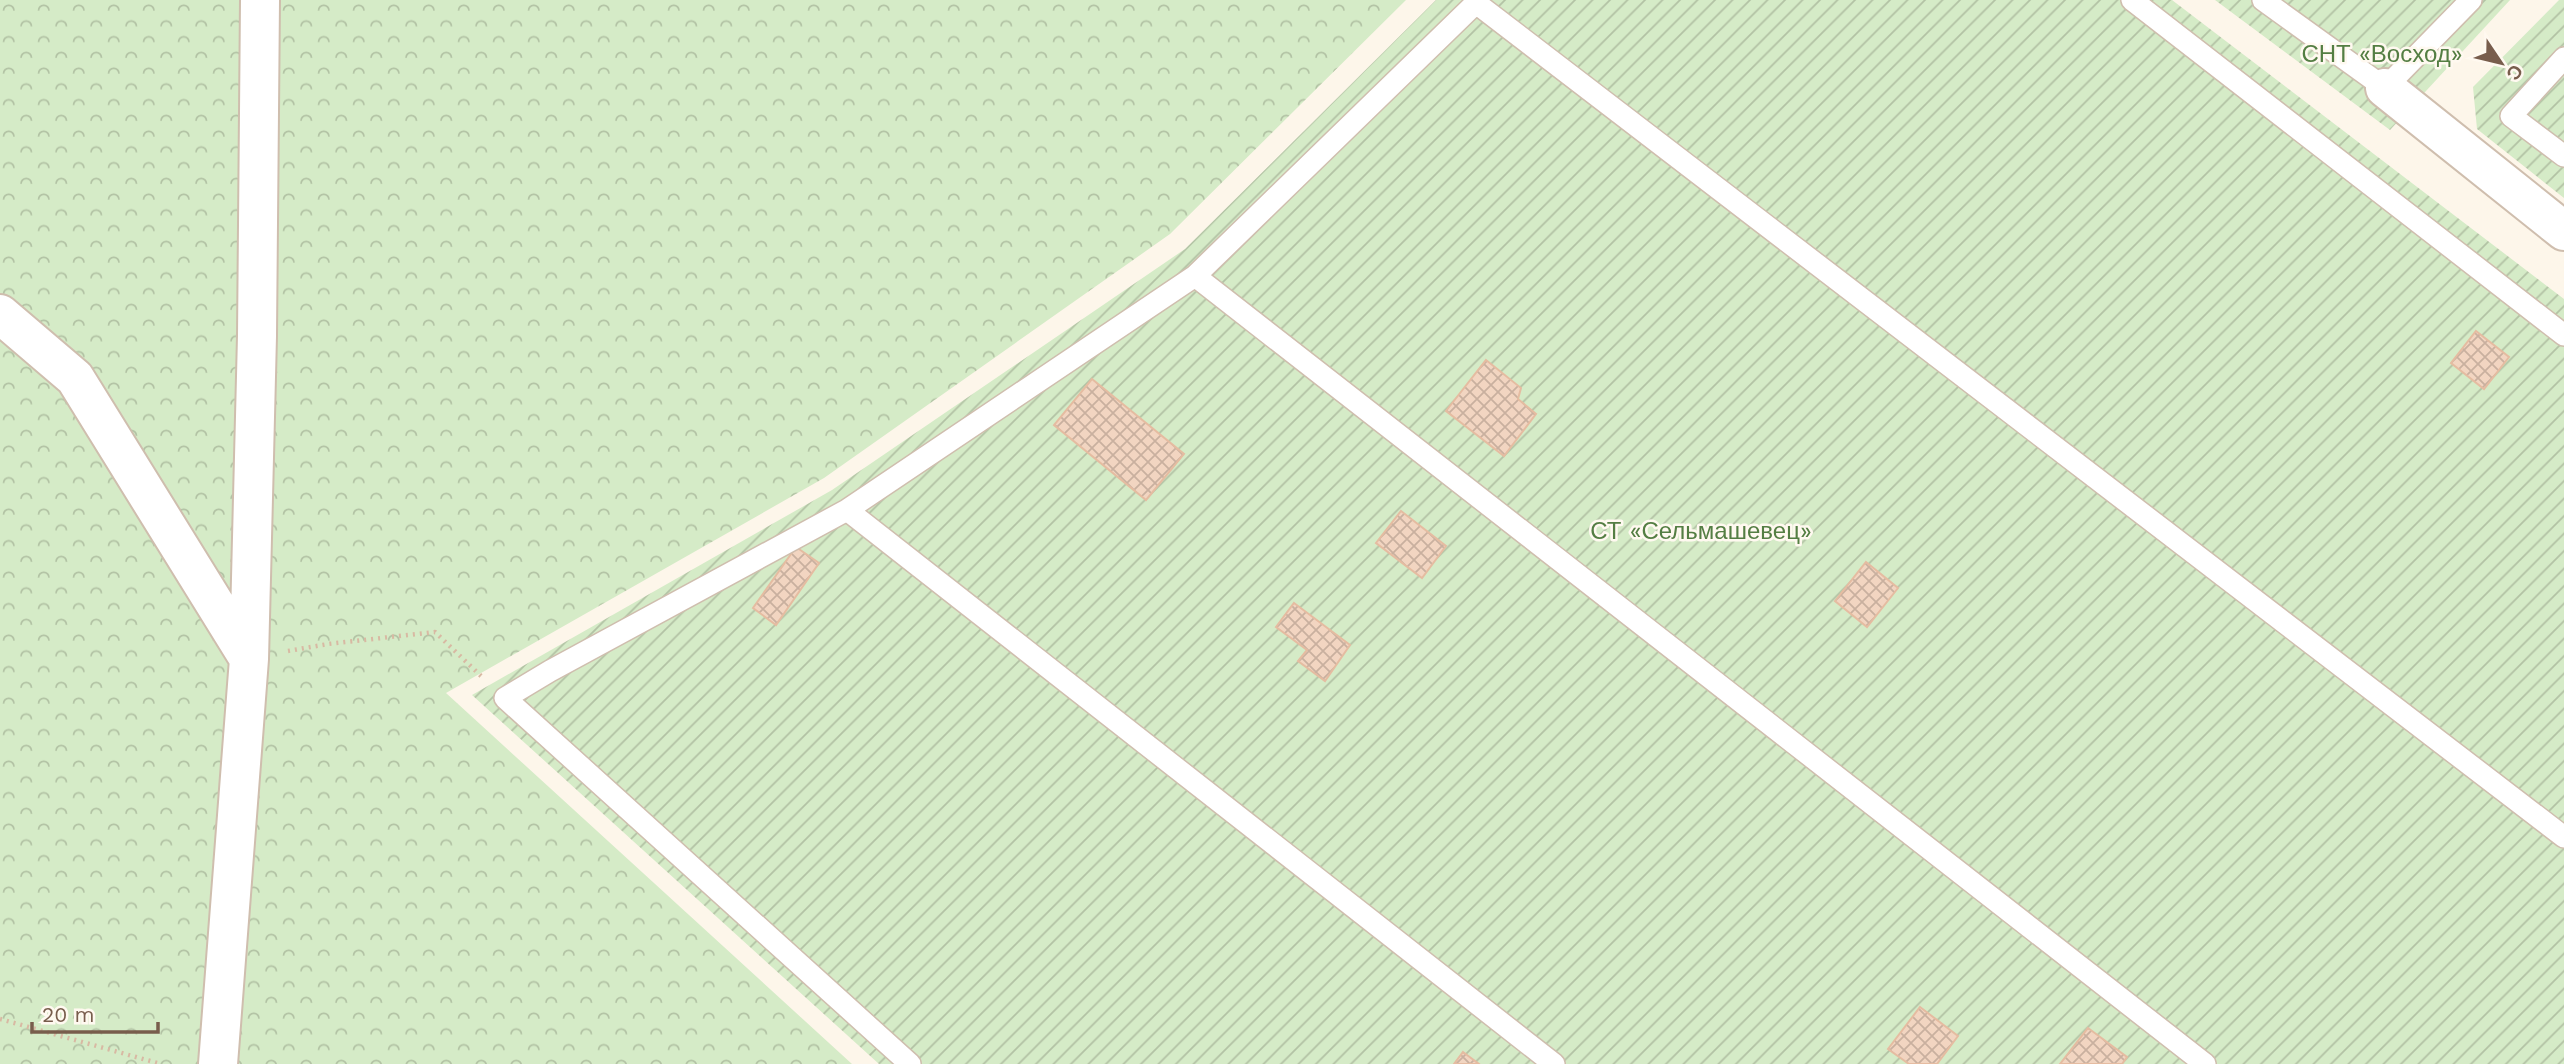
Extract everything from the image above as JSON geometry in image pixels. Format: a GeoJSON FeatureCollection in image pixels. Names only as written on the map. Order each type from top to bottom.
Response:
{"type":"FeatureCollection","features":[{"type":"Feature","properties":{"kind":"street"},"geometry":{"type":"LineString","coordinates":[[218,1064],[249,659],[257,336],[260,0]]}},
{"type":"Feature","properties":{"kind":"street"},"geometry":{"type":"LineString","coordinates":[[2385,88],[2564,231]]}},
{"type":"Feature","properties":{"kind":"street"},"geometry":{"type":"LineString","coordinates":[[0,314],[75,378],[249,659]]}},
{"type":"Feature","properties":{"kind":"lane"},"geometry":{"type":"LineString","coordinates":[[2132,0],[2564,335]]}},
{"type":"Feature","properties":{"kind":"lane"},"geometry":{"type":"LineString","coordinates":[[2263,0],[2385,88],[2472,0]]}},
{"type":"Feature","properties":{"kind":"lane"},"geometry":{"type":"LineString","coordinates":[[910,1064],[505,698],[847,510],[1195,275],[1478,1],[2564,837]]}},
{"type":"Feature","properties":{"kind":"lane"},"geometry":{"type":"LineString","coordinates":[[2564,58],[2511,116],[2564,156]]}},
{"type":"Feature","properties":{"kind":"lane"},"geometry":{"type":"LineString","coordinates":[[1195,275],[2205,1064]]}},
{"type":"Feature","properties":{"kind":"lane"},"geometry":{"type":"LineString","coordinates":[[847,510],[1554,1064]]}},
{"type":"Feature","properties":{"kind":"path"},"geometry":{"type":"LineString","coordinates":[[249,659],[328,644],[435,632],[505,698]]}},
{"type":"Feature","properties":{"kind":"path"},"geometry":{"type":"LineString","coordinates":[[0,1020],[161,1064]]}},
{"type":"Feature","properties":{"kind":"green space"},"geometry":{"type":"Polygon","coordinates":[[[0,0],[1406,0],[1170,234],[824,478],[446,693],[852,1064],[0,1064],[0,0]]]}},
{"type":"Feature","properties":{"kind":"green space","name":"СТ «Сельмашевец»"},"geometry":{"type":"Polygon","coordinates":[[[1436,0],[2172,0],[2564,299],[2564,1064],[879,1064],[472,695],[832,490],[1185,249],[1436,0]]]}},
{"type":"Feature","properties":{"kind":"green space","name":"СНТ «Восход»"},"geometry":{"type":"Polygon","coordinates":[[[2215,0],[2510,0],[2390,130],[2215,0]]]}},
{"type":"Feature","properties":{"kind":"green space"},"geometry":{"type":"Polygon","coordinates":[[[2559,0],[2564,0],[2564,198],[2477,129],[2473,87],[2559,0]]]}},
{"type":"Feature","properties":{"kind":"building"},"geometry":{"type":"Polygon","coordinates":[[[2476,331],[2509,357],[2484,389],[2451,363],[2476,331]]]}},
{"type":"Feature","properties":{"kind":"building"},"geometry":{"type":"Polygon","coordinates":[[[1486,360],[1521,388],[1518,399],[1536,414],[1504,456],[1446,411],[1486,360]]]}},
{"type":"Feature","properties":{"kind":"building"},"geometry":{"type":"Polygon","coordinates":[[[1092,379],[1184,454],[1146,500],[1054,425],[1092,379]]]}},
{"type":"Feature","properties":{"kind":"building"},"geometry":{"type":"Polygon","coordinates":[[[1401,511],[1446,546],[1422,578],[1376,543],[1401,511]]]}},
{"type":"Feature","properties":{"kind":"building"},"geometry":{"type":"Polygon","coordinates":[[[796,547],[819,563],[776,625],[753,608],[796,547]]]}},
{"type":"Feature","properties":{"kind":"building"},"geometry":{"type":"Polygon","coordinates":[[[1866,562],[1898,588],[1867,627],[1835,601],[1866,562]]]}},
{"type":"Feature","properties":{"kind":"building"},"geometry":{"type":"Polygon","coordinates":[[[1294,603],[1350,645],[1325,681],[1298,661],[1307,650],[1276,627],[1294,603]]]}},
{"type":"Feature","properties":{"kind":"building"},"geometry":{"type":"Polygon","coordinates":[[[1920,1007],[1958,1036],[1937,1064],[1909,1064],[1888,1049],[1920,1007]]]}},
{"type":"Feature","properties":{"kind":"building"},"geometry":{"type":"Polygon","coordinates":[[[2088,1028],[2127,1057],[2122,1064],[2060,1064],[2088,1028]]]}},
{"type":"Feature","properties":{"kind":"building"},"geometry":{"type":"Polygon","coordinates":[[[1463,1052],[1479,1064],[1454,1064],[1463,1052]]]}}]}
